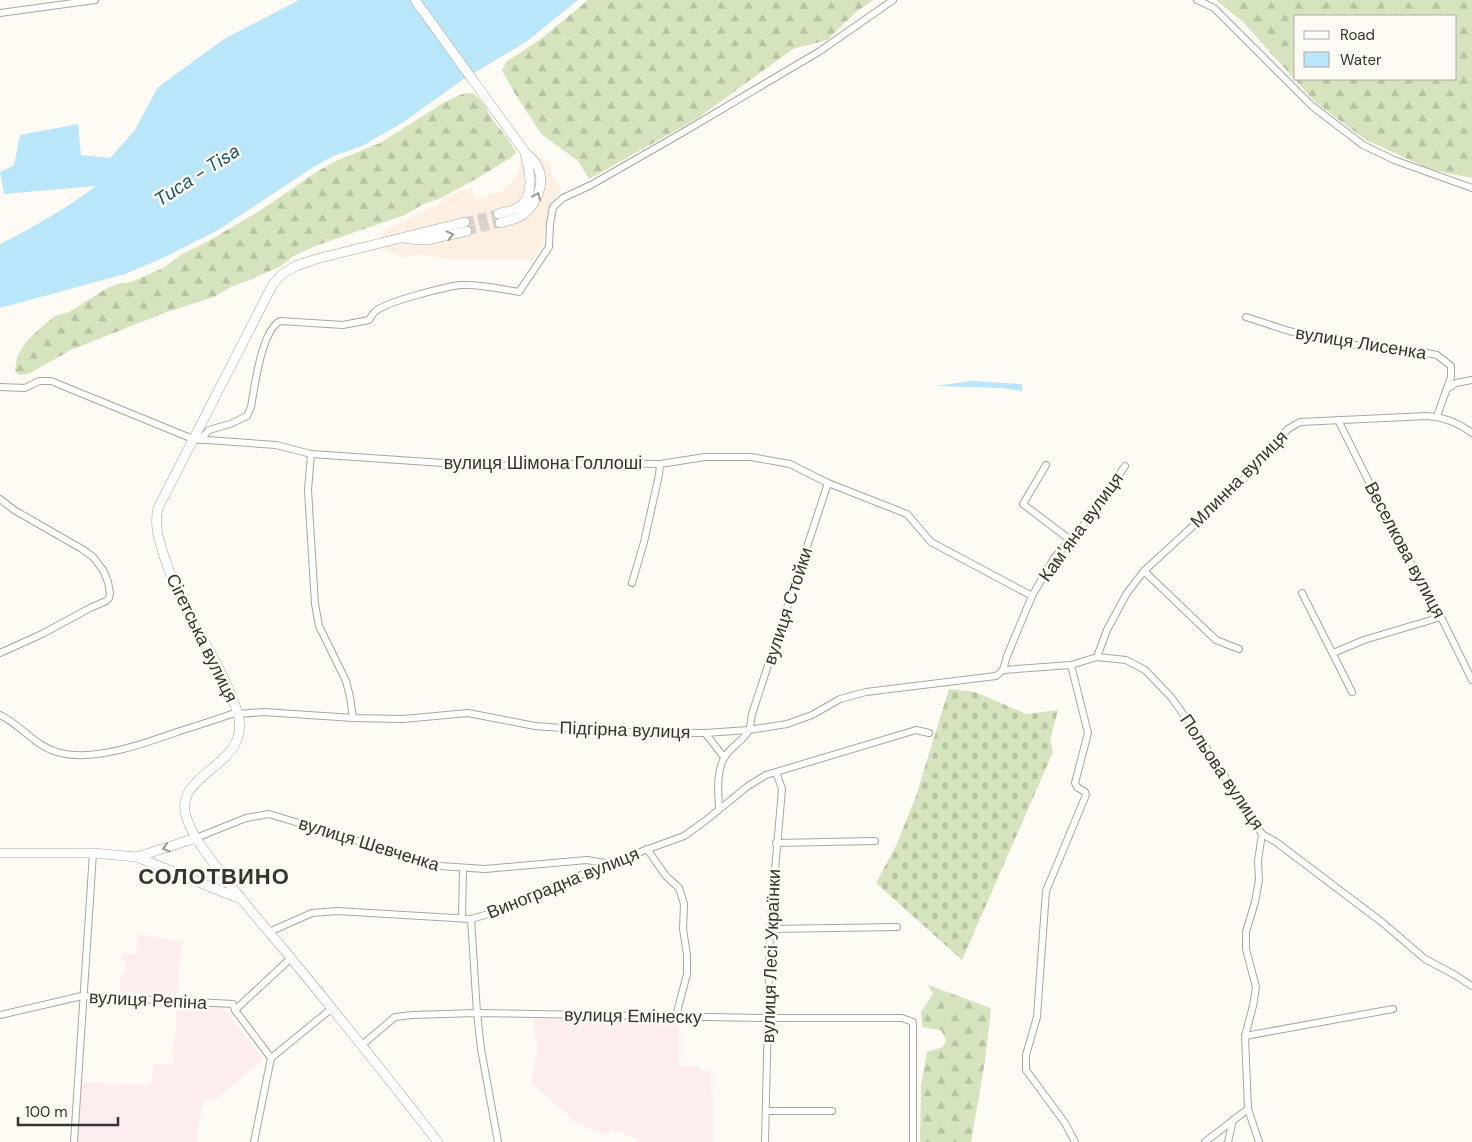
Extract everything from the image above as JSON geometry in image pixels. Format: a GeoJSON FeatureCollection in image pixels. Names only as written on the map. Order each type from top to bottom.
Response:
{"type":"FeatureCollection","features":[{"type":"Feature","properties":{"kind":"street"},"geometry":{"type":"LineString","coordinates":[[0,13],[96,0]]}},
{"type":"Feature","properties":{"kind":"street"},"geometry":{"type":"LineString","coordinates":[[415,0],[523,150],[531,178],[528,192],[518,207],[499,219]]}},
{"type":"Feature","properties":{"kind":"street"},"geometry":{"type":"LineString","coordinates":[[197,440],[209,430],[230,424],[247,416],[251,407],[267,336],[274,324],[280,321],[343,325],[369,320],[376,311],[388,305],[437,289],[462,285],[484,286],[519,292],[549,247],[553,208],[563,198],[591,185],[664,144],[820,51],[893,0]]}},
{"type":"Feature","properties":{"kind":"street"},"geometry":{"type":"LineString","coordinates":[[1197,0],[1214,8],[1312,106],[1363,145],[1394,160],[1472,188]]}},
{"type":"Feature","properties":{"kind":"street","name":"Сігетська вулиця"},"geometry":{"type":"LineString","coordinates":[[438,1142],[362,1045],[239,898],[196,838],[186,816],[186,798],[190,788],[231,752],[238,741],[240,732],[238,713],[215,660],[179,597],[156,533],[155,519],[158,508],[197,440],[246,334],[273,284],[282,274],[296,266],[316,259],[398,238],[427,240],[466,227]]}},
{"type":"Feature","properties":{"kind":"street","name":"вулиця Лисенка"},"geometry":{"type":"LineString","coordinates":[[1246,317],[1289,331],[1344,344],[1417,351],[1437,355],[1451,366],[1451,378],[1437,416]]}},
{"type":"Feature","properties":{"kind":"street"},"geometry":{"type":"LineString","coordinates":[[1446,389],[1456,383],[1472,380]]}},
{"type":"Feature","properties":{"kind":"street","name":"вулиця Шімона Голлоші"},"geometry":{"type":"LineString","coordinates":[[0,387],[24,388],[39,381],[51,381],[197,440],[276,446],[311,454],[487,466],[599,463],[660,464],[705,457],[751,457],[790,464],[828,483],[907,514],[931,542],[1032,596]]}},
{"type":"Feature","properties":{"kind":"street","name":"Млинна вулиця"},"geometry":{"type":"LineString","coordinates":[[1097,657],[1127,593],[1144,571],[1244,478],[1288,428],[1300,422],[1437,416],[1464,427],[1472,433]]}},
{"type":"Feature","properties":{"kind":"street","name":"Веселкова вулиця"},"geometry":{"type":"LineString","coordinates":[[1338,420],[1397,538],[1441,617],[1472,680]]}},
{"type":"Feature","properties":{"kind":"street"},"geometry":{"type":"LineString","coordinates":[[311,454],[308,490],[315,604],[319,626],[346,681],[353,718]]}},
{"type":"Feature","properties":{"kind":"street"},"geometry":{"type":"LineString","coordinates":[[632,583],[644,542],[660,464]]}},
{"type":"Feature","properties":{"kind":"street"},"geometry":{"type":"LineString","coordinates":[[1046,465],[1023,504],[1069,539]]}},
{"type":"Feature","properties":{"kind":"street","name":"Камʼяна вулиця"},"geometry":{"type":"LineString","coordinates":[[1003,670],[1032,596],[1054,558],[1086,522],[1125,466]]}},
{"type":"Feature","properties":{"kind":"street","name":"вулиця Стойки"},"geometry":{"type":"LineString","coordinates":[[749,730],[752,714],[828,483]]}},
{"type":"Feature","properties":{"kind":"street"},"geometry":{"type":"LineString","coordinates":[[0,499],[14,510],[93,557],[103,570],[110,593],[106,601],[0,653]]}},
{"type":"Feature","properties":{"kind":"street"},"geometry":{"type":"LineString","coordinates":[[1144,571],[1216,640],[1239,649]]}},
{"type":"Feature","properties":{"kind":"street"},"geometry":{"type":"LineString","coordinates":[[1302,593],[1352,692]]}},
{"type":"Feature","properties":{"kind":"street"},"geometry":{"type":"LineString","coordinates":[[1333,654],[1364,640],[1441,617]]}},
{"type":"Feature","properties":{"kind":"street","name":"Польова вулиця"},"geometry":{"type":"LineString","coordinates":[[1003,670],[1071,665],[1097,657],[1126,660],[1145,670],[1171,698],[1194,729],[1262,834],[1276,842],[1375,917],[1425,960],[1472,986]]}},
{"type":"Feature","properties":{"kind":"street"},"geometry":{"type":"LineString","coordinates":[[1071,665],[1088,733],[1075,783],[1086,795],[1046,891],[1037,1017],[1026,1055],[1026,1070],[1065,1123],[1075,1142]]}},
{"type":"Feature","properties":{"kind":"street","name":"Підгірна вулиця"},"geometry":{"type":"LineString","coordinates":[[0,715],[7,718],[41,744],[56,752],[71,755],[139,746],[238,713],[264,712],[353,718],[403,718],[468,713],[535,726],[617,732],[705,733],[749,730],[787,724],[812,715],[840,699],[866,692],[996,676],[1003,670]]}},
{"type":"Feature","properties":{"kind":"street"},"geometry":{"type":"LineString","coordinates":[[719,808],[720,771],[724,757],[732,746],[743,738],[749,730]]}},
{"type":"Feature","properties":{"kind":"street","name":"Виноградна вулиця"},"geometry":{"type":"LineString","coordinates":[[498,1142],[481,1050],[471,919],[492,913],[607,864],[684,836],[748,786],[766,775],[916,730],[929,733]]}},
{"type":"Feature","properties":{"kind":"street"},"geometry":{"type":"LineString","coordinates":[[705,733],[724,757]]}},
{"type":"Feature","properties":{"kind":"street","name":"вулиця Лесі Українки"},"geometry":{"type":"LineString","coordinates":[[765,1142],[770,929],[782,789],[776,772]]}},
{"type":"Feature","properties":{"kind":"street","name":"вулиця Шевченка"},"geometry":{"type":"LineString","coordinates":[[196,838],[246,818],[269,814],[440,866],[484,869],[587,860],[607,864]]}},
{"type":"Feature","properties":{"kind":"street"},"geometry":{"type":"LineString","coordinates":[[1259,1142],[1248,1109],[1245,1036],[1254,1006],[1256,987],[1246,948],[1246,932],[1259,880],[1258,861],[1262,834]]}},
{"type":"Feature","properties":{"kind":"street"},"geometry":{"type":"LineString","coordinates":[[137,857],[196,838]]}},
{"type":"Feature","properties":{"kind":"street"},"geometry":{"type":"LineString","coordinates":[[776,843],[876,841]]}},
{"type":"Feature","properties":{"kind":"street"},"geometry":{"type":"LineString","coordinates":[[647,849],[666,876],[679,888],[684,904],[683,929],[688,955],[687,974],[676,1016]]}},
{"type":"Feature","properties":{"kind":"street"},"geometry":{"type":"LineString","coordinates":[[0,853],[93,853],[137,857],[239,898]]}},
{"type":"Feature","properties":{"kind":"street"},"geometry":{"type":"LineString","coordinates":[[74,1142],[82,996],[93,853]]}},
{"type":"Feature","properties":{"kind":"street"},"geometry":{"type":"LineString","coordinates":[[462,918],[463,868]]}},
{"type":"Feature","properties":{"kind":"street"},"geometry":{"type":"LineString","coordinates":[[269,932],[312,913],[337,911],[471,919]]}},
{"type":"Feature","properties":{"kind":"street"},"geometry":{"type":"LineString","coordinates":[[770,929],[897,926]]}},
{"type":"Feature","properties":{"kind":"street"},"geometry":{"type":"LineString","coordinates":[[271,1058],[235,1010],[290,958]]}},
{"type":"Feature","properties":{"kind":"street","name":"вулиця Репіна"},"geometry":{"type":"LineString","coordinates":[[0,1015],[82,996],[233,1004],[235,1010]]}},
{"type":"Feature","properties":{"kind":"street"},"geometry":{"type":"LineString","coordinates":[[1245,1036],[1393,1009]]}},
{"type":"Feature","properties":{"kind":"street"},"geometry":{"type":"LineString","coordinates":[[254,1142],[271,1058],[331,1010]]}},
{"type":"Feature","properties":{"kind":"street","name":"вулиця Емінеску"},"geometry":{"type":"LineString","coordinates":[[362,1045],[395,1017],[412,1015],[477,1013],[768,1018],[902,1018],[913,1022],[913,1142]]}},
{"type":"Feature","properties":{"kind":"street"},"geometry":{"type":"LineString","coordinates":[[1204,1142],[1248,1109]]}},
{"type":"Feature","properties":{"kind":"street"},"geometry":{"type":"LineString","coordinates":[[766,1111],[832,1111]]}},
{"type":"Feature","properties":{"kind":"street"},"geometry":{"type":"LineString","coordinates":[[1228,1142],[1233,1120]]}},
{"type":"Feature","properties":{"kind":"shaded area"},"geometry":{"type":"Polygon","coordinates":[[[528,149],[550,164],[553,179],[561,186],[547,219],[543,242],[534,259],[446,259],[422,254],[404,258],[385,249],[384,231],[444,201],[443,198],[471,187],[476,200],[504,190],[519,173],[521,154],[528,149]]]}},
{"type":"Feature","properties":{"kind":"shaded area"},"geometry":{"type":"Polygon","coordinates":[[[139,934],[183,942],[180,951],[177,995],[120,991],[121,972],[126,972],[126,961],[121,960],[122,953],[136,954],[139,934]]]}},
{"type":"Feature","properties":{"kind":"shaded area"},"geometry":{"type":"Polygon","coordinates":[[[178,1005],[222,1007],[264,1059],[215,1100],[203,1100],[196,1142],[77,1142],[82,1082],[150,1085],[154,1064],[172,1065],[178,1005]]]}},
{"type":"Feature","properties":{"kind":"shaded area"},"geometry":{"type":"Polygon","coordinates":[[[532,1019],[679,1020],[678,1067],[699,1066],[699,1071],[709,1070],[713,1099],[713,1142],[638,1142],[638,1139],[611,1129],[608,1136],[577,1123],[531,1082],[538,1048],[532,1019]]]}},
{"type":"Feature","properties":{"kind":"green space"},"geometry":{"type":"Polygon","coordinates":[[[588,0],[873,0],[856,12],[827,40],[793,49],[698,118],[589,179],[578,161],[541,134],[502,70],[506,62],[542,38],[588,0]]]}},
{"type":"Feature","properties":{"kind":"green space"},"geometry":{"type":"Polygon","coordinates":[[[1216,0],[1472,0],[1472,178],[1432,170],[1366,140],[1315,102],[1295,80],[1457,80],[1457,15],[1294,15],[1294,79],[1243,22],[1216,0]]]}},
{"type":"Feature","properties":{"kind":"green space"},"geometry":{"type":"Polygon","coordinates":[[[472,93],[481,102],[514,148],[516,153],[509,159],[439,199],[423,204],[405,215],[315,246],[292,257],[281,266],[231,287],[214,297],[167,312],[73,349],[28,374],[19,375],[15,371],[17,357],[26,342],[55,316],[69,312],[117,284],[131,282],[163,268],[182,254],[205,243],[261,210],[318,171],[338,160],[380,143],[443,103],[462,94],[472,93]]]}},
{"type":"Feature","properties":{"kind":"green space"},"geometry":{"type":"Polygon","coordinates":[[[949,689],[975,692],[1026,714],[1058,710],[1050,740],[1053,752],[962,960],[876,883],[896,846],[915,799],[949,689]]]}},
{"type":"Feature","properties":{"kind":"green space"},"geometry":{"type":"Polygon","coordinates":[[[928,985],[991,1008],[985,1061],[971,1142],[920,1142],[921,1085],[927,1052],[943,1047],[946,1040],[941,1030],[922,1027],[921,1012],[933,994],[928,985]]]}},
{"type":"Feature","properties":{"kind":"water","name":"Тиса - Tisa"},"geometry":{"type":"Polygon","coordinates":[[[299,0],[578,0],[526,42],[461,81],[402,123],[364,145],[334,156],[315,166],[218,230],[163,258],[125,274],[0,308],[0,244],[49,217],[96,186],[4,194],[0,172],[14,165],[20,135],[78,124],[81,155],[110,158],[135,130],[158,87],[224,39],[299,0]]]}},
{"type":"Feature","properties":{"kind":"water"},"geometry":{"type":"Polygon","coordinates":[[[971,381],[1022,384],[1022,391],[1002,388],[936,386],[971,381]]]}},
{"type":"Feature","properties":{"kind":"tunnel"},"geometry":{"type":"LineString","coordinates":[[465,222],[498,214]]}},
{"type":"Feature","properties":{"kind":"tunnel"},"geometry":{"type":"LineString","coordinates":[[467,231],[500,223]]}},
{"type":"Feature","properties":{"kind":"district","name":"СОЛОТВИНО"},"geometry":{"type":"Point","coordinates":[214,876]}}]}
